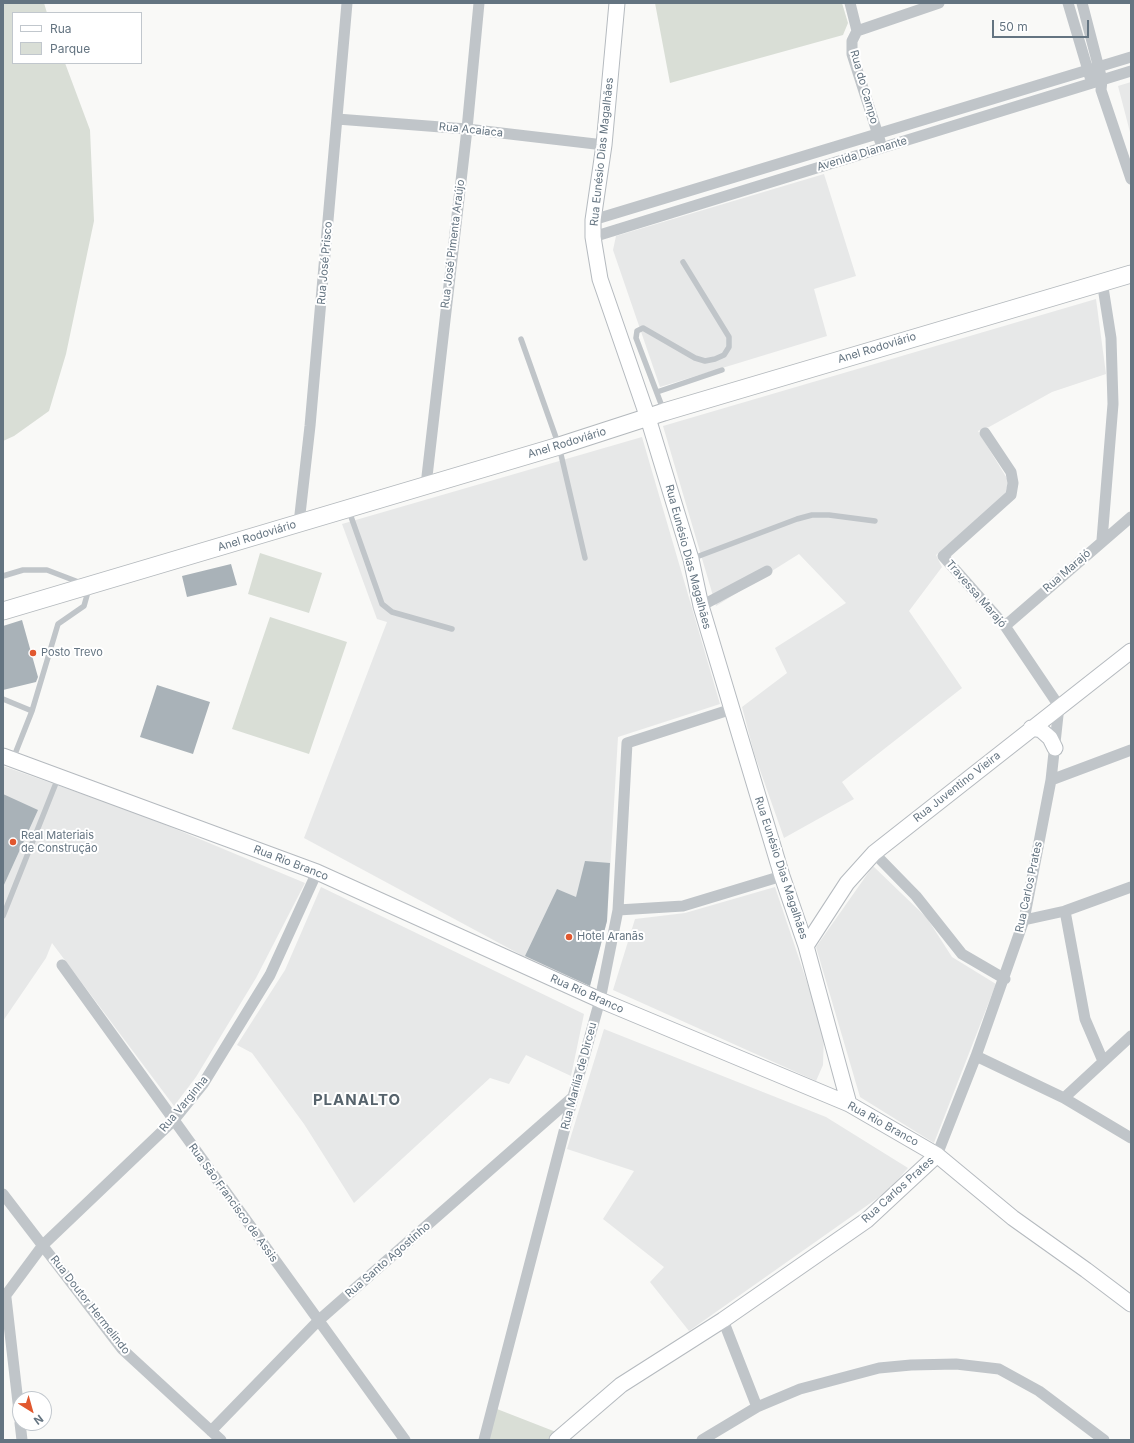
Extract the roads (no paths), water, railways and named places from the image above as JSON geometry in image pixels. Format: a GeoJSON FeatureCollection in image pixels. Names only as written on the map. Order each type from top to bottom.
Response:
{"type":"FeatureCollection","features":[{"type":"Feature","properties":{"kind":"main road","name":"Rua Eunésio Dias Magalhães"},"geometry":{"type":"LineString","coordinates":[[617,3],[604,145],[593,220],[593,237],[600,279],[648,418],[691,559],[701,606],[782,876],[806,946],[849,1104]]}},
{"type":"Feature","properties":{"kind":"main road","name":"Anel Rodoviário"},"geometry":{"type":"LineString","coordinates":[[3,611],[560,446],[664,412],[1102,281],[1131,274]]}},
{"type":"Feature","properties":{"kind":"main road","name":"Rua Juventino Vieira"},"geometry":{"type":"LineString","coordinates":[[806,946],[847,883],[874,853],[1031,728],[1131,651]]}},
{"type":"Feature","properties":{"kind":"main road"},"geometry":{"type":"LineString","coordinates":[[1031,728],[1041,730],[1050,738],[1055,748]]}},
{"type":"Feature","properties":{"kind":"main road","name":"Rua Rio Branco"},"geometry":{"type":"LineString","coordinates":[[8,758],[317,872],[600,1000],[849,1104],[937,1155],[1013,1218],[1131,1302]]}},
{"type":"Feature","properties":{"kind":"main road","name":"Rua Carlos Prates"},"geometry":{"type":"LineString","coordinates":[[557,1440],[620,1385],[723,1320],[867,1220],[937,1155]]}},
{"type":"Feature","properties":{"kind":"street","name":"Rua José Prisco"},"geometry":{"type":"LineString","coordinates":[[300,523],[347,3]]}},
{"type":"Feature","properties":{"kind":"street","name":"Rua José Pimenta Araújo"},"geometry":{"type":"LineString","coordinates":[[426,485],[467,129],[478,3]]}},
{"type":"Feature","properties":{"kind":"street","name":"Rua do Campo"},"geometry":{"type":"LineString","coordinates":[[850,3],[857,31],[852,41],[852,54],[882,148]]}},
{"type":"Feature","properties":{"kind":"street"},"geometry":{"type":"LineString","coordinates":[[857,31],[938,3]]}},
{"type":"Feature","properties":{"kind":"street"},"geometry":{"type":"LineString","coordinates":[[1068,3],[1087,70],[1099,85]]}},
{"type":"Feature","properties":{"kind":"street"},"geometry":{"type":"LineString","coordinates":[[1082,3],[1099,67],[1099,85],[1131,179]]}},
{"type":"Feature","properties":{"kind":"street","name":"Avenida Diamante"},"geometry":{"type":"LineString","coordinates":[[593,220],[878,135],[1131,57]]}},
{"type":"Feature","properties":{"kind":"street","name":"Avenida Diamante"},"geometry":{"type":"LineString","coordinates":[[593,237],[882,148],[1099,85],[1131,71]]}},
{"type":"Feature","properties":{"kind":"street","name":"Rua Acaiaca"},"geometry":{"type":"LineString","coordinates":[[337,119],[467,129],[604,145]]}},
{"type":"Feature","properties":{"kind":"street"},"geometry":{"type":"LineString","coordinates":[[1102,281],[1111,338],[1113,404],[1102,540]]}},
{"type":"Feature","properties":{"kind":"street","name":"Travessa Marajó"},"geometry":{"type":"LineString","coordinates":[[985,433],[1011,472],[1014,483],[1011,495],[943,556],[1005,626],[1059,706]]}},
{"type":"Feature","properties":{"kind":"street","name":"Rua Marajó"},"geometry":{"type":"LineString","coordinates":[[1005,626],[1102,540],[1131,517]]}},
{"type":"Feature","properties":{"kind":"street"},"geometry":{"type":"LineString","coordinates":[[701,606],[767,571]]}},
{"type":"Feature","properties":{"kind":"street","name":"Rua Carlos Prates"},"geometry":{"type":"LineString","coordinates":[[937,1155],[976,1056],[1024,920],[1051,780],[1059,706]]}},
{"type":"Feature","properties":{"kind":"street","name":"Rua Marília de Dirceu"},"geometry":{"type":"LineString","coordinates":[[484,1440],[573,1097],[600,1000],[618,910],[627,743],[732,709]]}},
{"type":"Feature","properties":{"kind":"street"},"geometry":{"type":"LineString","coordinates":[[1051,780],[1131,750]]}},
{"type":"Feature","properties":{"kind":"street"},"geometry":{"type":"LineString","coordinates":[[874,853],[916,896],[962,954],[1004,979]]}},
{"type":"Feature","properties":{"kind":"street","name":"Rua Varginha"},"geometry":{"type":"LineString","coordinates":[[4,1299],[43,1245],[173,1121],[203,1084],[270,975],[317,872]]}},
{"type":"Feature","properties":{"kind":"street"},"geometry":{"type":"LineString","coordinates":[[618,910],[683,906],[782,876]]}},
{"type":"Feature","properties":{"kind":"street"},"geometry":{"type":"LineString","coordinates":[[1024,920],[1065,911],[1131,887]]}},
{"type":"Feature","properties":{"kind":"street"},"geometry":{"type":"LineString","coordinates":[[1065,911],[1085,1019],[1103,1061]]}},
{"type":"Feature","properties":{"kind":"street","name":"Rua São Francisco de Assis"},"geometry":{"type":"LineString","coordinates":[[62,965],[173,1121],[405,1440]]}},
{"type":"Feature","properties":{"kind":"street"},"geometry":{"type":"LineString","coordinates":[[1064,1098],[1131,1036]]}},
{"type":"Feature","properties":{"kind":"street"},"geometry":{"type":"LineString","coordinates":[[976,1056],[1064,1098],[1131,1138]]}},
{"type":"Feature","properties":{"kind":"street","name":"Rua Santo Agostinho"},"geometry":{"type":"LineString","coordinates":[[211,1430],[318,1321],[573,1097]]}},
{"type":"Feature","properties":{"kind":"street","name":"Rua Doutor Hermelindo"},"geometry":{"type":"LineString","coordinates":[[3,1194],[122,1349],[221,1440]]}},
{"type":"Feature","properties":{"kind":"street"},"geometry":{"type":"LineString","coordinates":[[4,1299],[16,1391]]}},
{"type":"Feature","properties":{"kind":"street"},"geometry":{"type":"LineString","coordinates":[[723,1320],[757,1407]]}},
{"type":"Feature","properties":{"kind":"street"},"geometry":{"type":"LineString","coordinates":[[702,1440],[757,1407],[800,1389],[879,1368],[911,1365],[956,1364],[999,1369],[1039,1391],[1104,1440]]}},
{"type":"Feature","properties":{"kind":"lane"},"geometry":{"type":"LineString","coordinates":[[664,412],[636,338],[636,334],[639,329],[643,328],[695,358],[705,360],[724,355],[729,347],[729,337],[683,262]]}},
{"type":"Feature","properties":{"kind":"lane"},"geometry":{"type":"LineString","coordinates":[[521,339],[560,446],[584,558]]}},
{"type":"Feature","properties":{"kind":"lane"},"geometry":{"type":"LineString","coordinates":[[656,392],[722,370]]}},
{"type":"Feature","properties":{"kind":"lane"},"geometry":{"type":"LineString","coordinates":[[349,509],[382,604],[392,612],[452,629]]}},
{"type":"Feature","properties":{"kind":"lane"},"geometry":{"type":"LineString","coordinates":[[691,559],[797,519],[829,515],[875,521]]}},
{"type":"Feature","properties":{"kind":"lane"},"geometry":{"type":"LineString","coordinates":[[3,576],[23,570],[47,570],[90,586],[84,606],[58,624],[32,711],[8,758]]}},
{"type":"Feature","properties":{"kind":"lane"},"geometry":{"type":"LineString","coordinates":[[3,699],[32,711]]}},
{"type":"Feature","properties":{"kind":"lane"},"geometry":{"type":"LineString","coordinates":[[3,916],[59,776]]}},
{"type":"Feature","properties":{"kind":"place","name":"Posto Trevo"},"geometry":{"type":"Point","coordinates":[33,653]}},
{"type":"Feature","properties":{"kind":"place","name":"Real Materiais de Construção"},"geometry":{"type":"Point","coordinates":[13,842]}},
{"type":"Feature","properties":{"kind":"place","name":"Hotel Aranãs"},"geometry":{"type":"Point","coordinates":[569,937]}},
{"type":"Feature","properties":{"kind":"district","name":"PLANALTO"},"geometry":{"type":"Point","coordinates":[357,1100]}}]}
